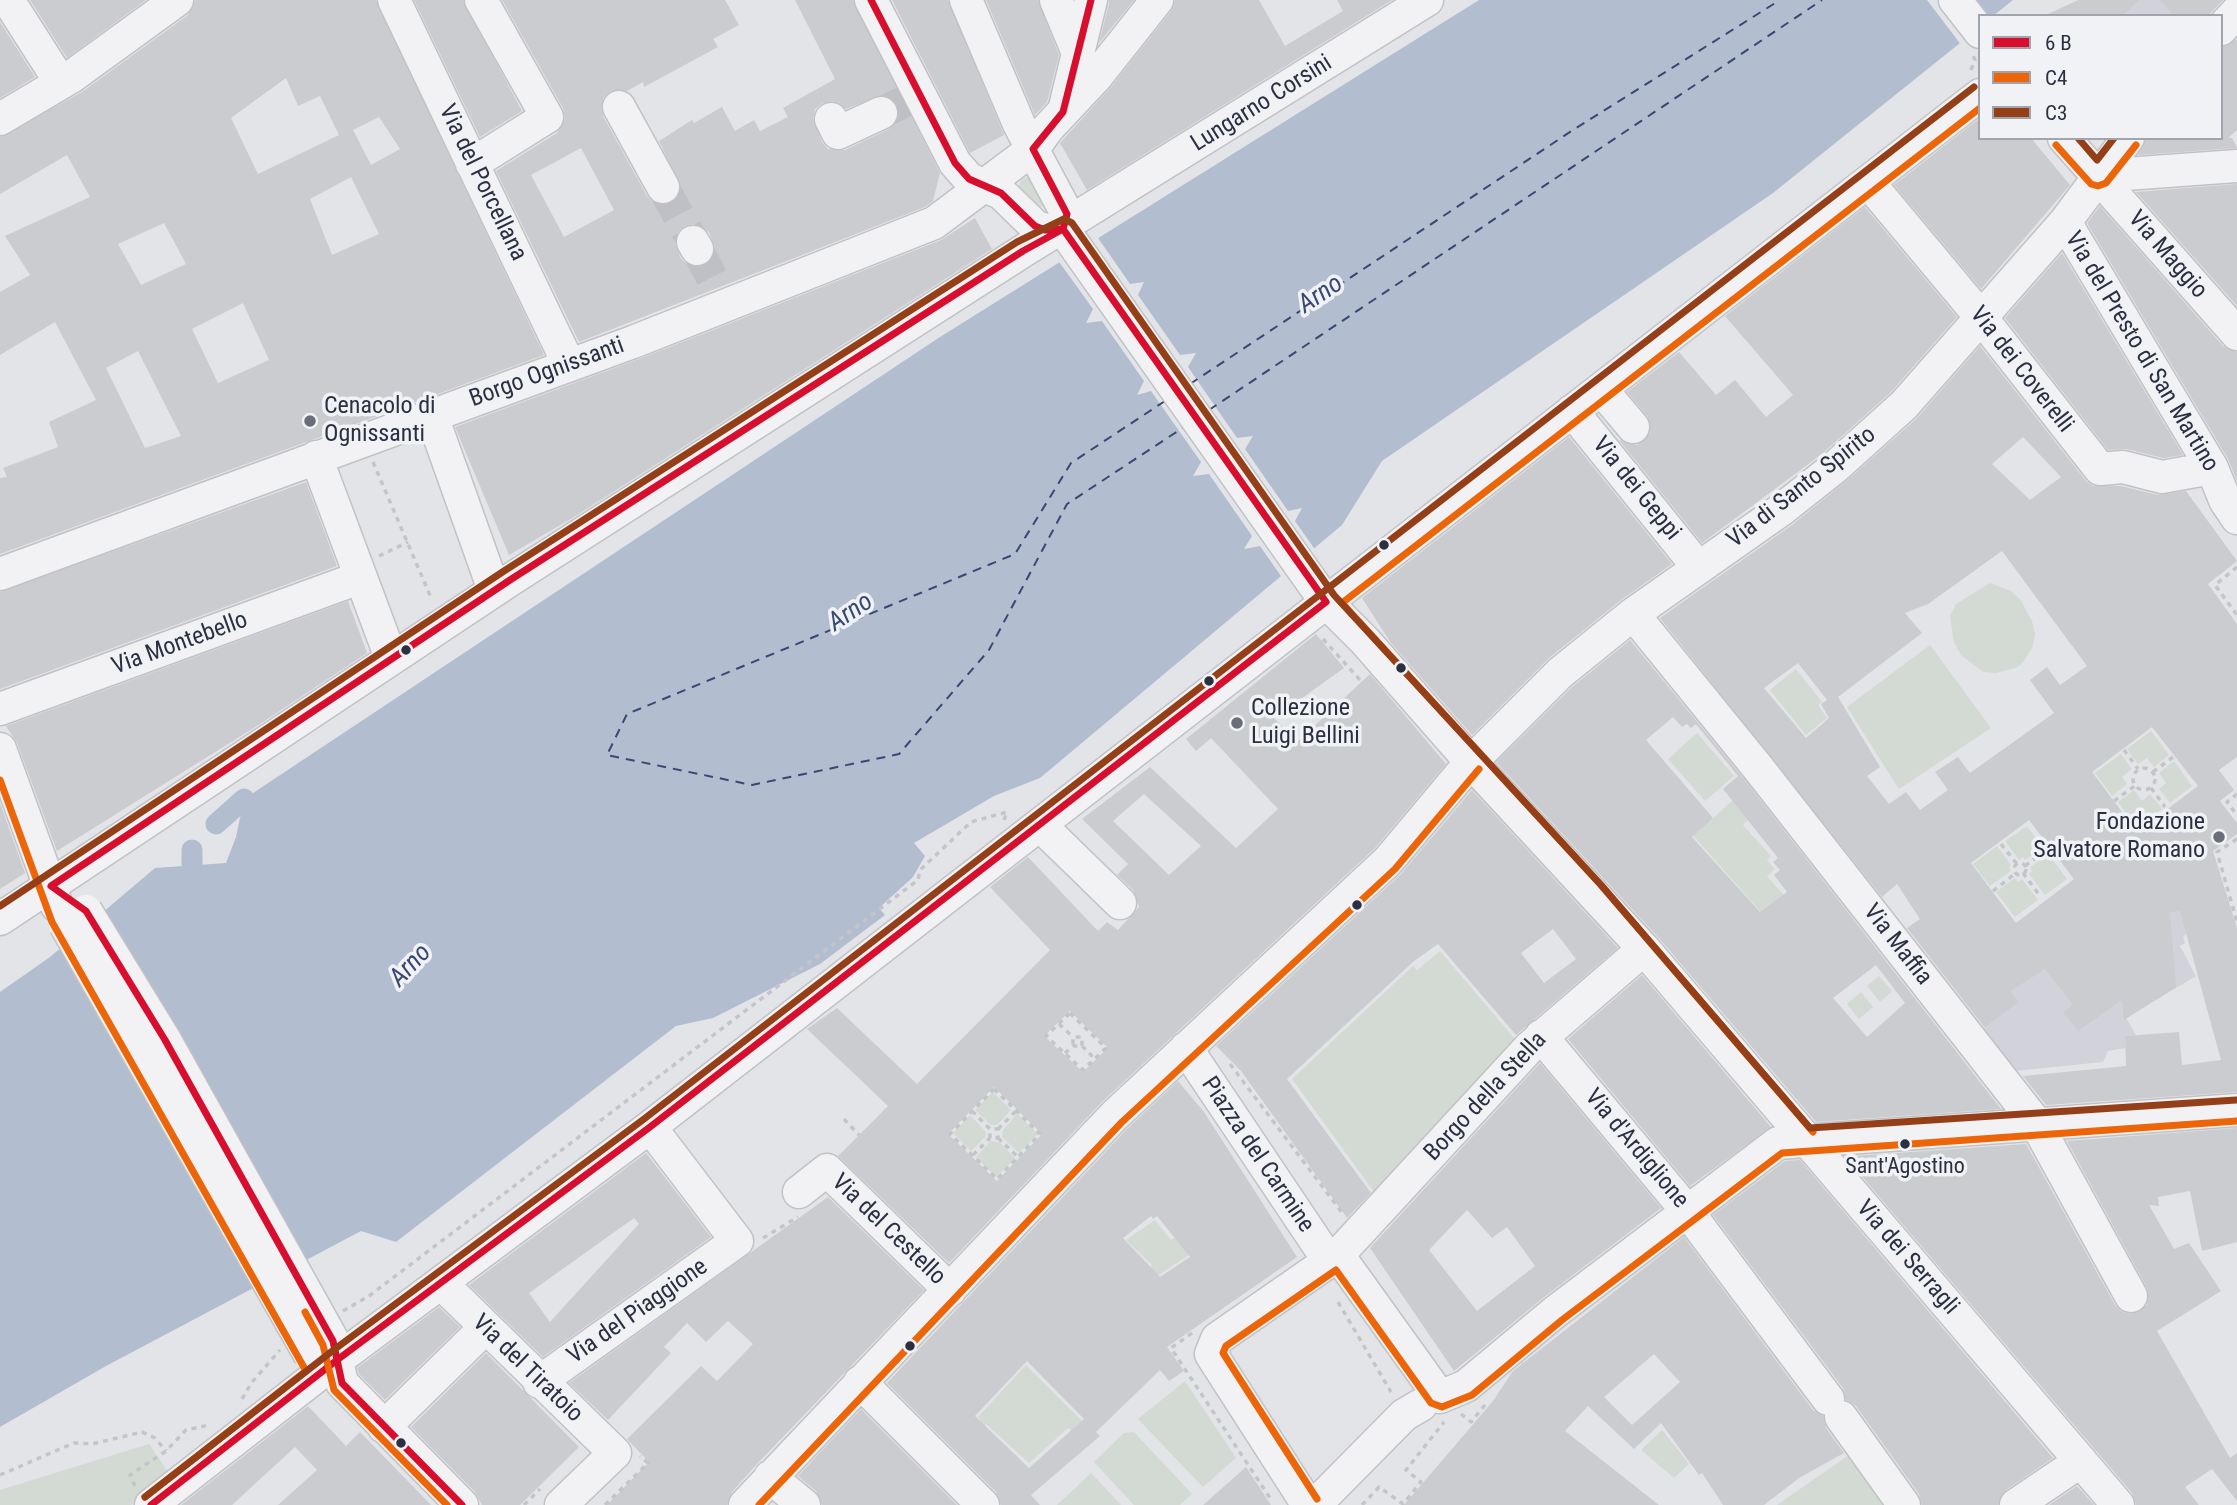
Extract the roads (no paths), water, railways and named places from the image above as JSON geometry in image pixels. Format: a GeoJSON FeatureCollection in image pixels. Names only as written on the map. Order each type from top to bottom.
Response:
{"type":"FeatureCollection","features":[{"type":"Feature","properties":{"kind":"street"},"geometry":{"type":"LineString","coordinates":[[8,0],[61,83]]}},
{"type":"Feature","properties":{"kind":"street"},"geometry":{"type":"LineString","coordinates":[[0,119],[61,83],[177,0]]}},
{"type":"Feature","properties":{"kind":"street","name":"Via del Porcellana"},"geometry":{"type":"LineString","coordinates":[[394,0],[569,365]]}},
{"type":"Feature","properties":{"kind":"street"},"geometry":{"type":"LineString","coordinates":[[472,164],[547,117],[481,0]]}},
{"type":"Feature","properties":{"kind":"street"},"geometry":{"type":"LineString","coordinates":[[871,0],[916,97],[955,163],[969,179],[1001,194],[1035,226],[1069,238],[1067,214],[1042,128],[966,0]]}},
{"type":"Feature","properties":{"kind":"street"},"geometry":{"type":"LineString","coordinates":[[1056,0],[1078,53]]}},
{"type":"Feature","properties":{"kind":"street"},"geometry":{"type":"LineString","coordinates":[[1042,128],[1078,53],[1091,0]]}},
{"type":"Feature","properties":{"kind":"street","name":"Borgo Ognissanti"},"geometry":{"type":"LineString","coordinates":[[0,574],[569,365],[724,299],[934,223],[984,186],[1096,77],[1157,0]]}},
{"type":"Feature","properties":{"kind":"street","name":"Lungarno Corsini"},"geometry":{"type":"LineString","coordinates":[[51,886],[74,855],[130,818],[177,800],[494,590],[1023,251],[1069,238],[1097,207],[1427,0]]}},
{"type":"Feature","properties":{"kind":"street"},"geometry":{"type":"LineString","coordinates":[[1955,0],[1977,43]]}},
{"type":"Feature","properties":{"kind":"street"},"geometry":{"type":"LineString","coordinates":[[2223,27],[2237,12]]}},
{"type":"Feature","properties":{"kind":"street"},"geometry":{"type":"LineString","coordinates":[[145,1499],[320,1348],[441,1283],[650,1127],[1040,825],[1318,592],[1572,411],[1869,183],[1975,83]]}},
{"type":"Feature","properties":{"kind":"street"},"geometry":{"type":"LineString","coordinates":[[619,107],[663,187]]}},
{"type":"Feature","properties":{"kind":"street"},"geometry":{"type":"LineString","coordinates":[[831,119],[838,132],[881,113]]}},
{"type":"Feature","properties":{"kind":"street","name":"Via Maggio"},"geometry":{"type":"LineString","coordinates":[[2066,140],[2237,334]]}},
{"type":"Feature","properties":{"kind":"street","name":"Via di Santo Spirito"},"geometry":{"type":"LineString","coordinates":[[745,1505],[1115,1115],[1388,861],[1471,762],[1560,673],[1633,614],[1781,510],[1866,441],[1904,405],[2065,222],[2126,140]]}},
{"type":"Feature","properties":{"kind":"street"},"geometry":{"type":"LineString","coordinates":[[2098,176],[2237,166]]}},
{"type":"Feature","properties":{"kind":"street","name":"Via dei Coverelli"},"geometry":{"type":"LineString","coordinates":[[1869,183],[1980,316],[2100,469],[2123,467],[2162,477],[2212,468]]}},
{"type":"Feature","properties":{"kind":"street","name":"Via del Presto di San Martino"},"geometry":{"type":"LineString","coordinates":[[2065,222],[2212,468],[2225,500],[2237,518]]}},
{"type":"Feature","properties":{"kind":"street","name":"Via dei Serragli"},"geometry":{"type":"LineString","coordinates":[[1069,238],[1318,592],[1644,949],[2118,1505]]}},
{"type":"Feature","properties":{"kind":"street"},"geometry":{"type":"LineString","coordinates":[[1601,388],[1633,427]]}},
{"type":"Feature","properties":{"kind":"street","name":"Via dei Geppi"},"geometry":{"type":"LineString","coordinates":[[1572,411],[1698,567]]}},
{"type":"Feature","properties":{"kind":"street"},"geometry":{"type":"LineString","coordinates":[[432,416],[494,590]]}},
{"type":"Feature","properties":{"kind":"street"},"geometry":{"type":"LineString","coordinates":[[316,457],[391,658]]}},
{"type":"Feature","properties":{"kind":"street","name":"Via Montebello"},"geometry":{"type":"LineString","coordinates":[[0,709],[359,578]]}},
{"type":"Feature","properties":{"kind":"street","name":"Via Maffia"},"geometry":{"type":"LineString","coordinates":[[1633,614],[1759,769],[2036,1124],[2131,1296]]}},
{"type":"Feature","properties":{"kind":"street"},"geometry":{"type":"LineString","coordinates":[[0,749],[51,886],[164,1040],[320,1348],[342,1383],[461,1505]]}},
{"type":"Feature","properties":{"kind":"street"},"geometry":{"type":"LineString","coordinates":[[1040,825],[1120,903]]}},
{"type":"Feature","properties":{"kind":"street"},"geometry":{"type":"LineString","coordinates":[[0,919],[51,886]]}},
{"type":"Feature","properties":{"kind":"street","name":"Borgo della Stella"},"geometry":{"type":"LineString","coordinates":[[1341,1250],[1541,1037],[1644,949]]}},
{"type":"Feature","properties":{"kind":"street","name":"Via d'Ardiglione"},"geometry":{"type":"LineString","coordinates":[[1541,1037],[1688,1212],[1904,1505]]}},
{"type":"Feature","properties":{"kind":"street","name":"Piazza del Carmine"},"geometry":{"type":"LineString","coordinates":[[1186,1048],[1341,1250],[1440,1397],[1468,1385],[1555,1312],[1688,1212]]}},
{"type":"Feature","properties":{"kind":"street"},"geometry":{"type":"LineString","coordinates":[[1688,1212],[1777,1143],[2237,1110]]}},
{"type":"Feature","properties":{"kind":"street","name":"Via del Piaggione"},"geometry":{"type":"LineString","coordinates":[[539,1382],[737,1241],[650,1127]]}},
{"type":"Feature","properties":{"kind":"street","name":"Via del Cestello"},"geometry":{"type":"LineString","coordinates":[[799,1192],[827,1170],[950,1290]]}},
{"type":"Feature","properties":{"kind":"street"},"geometry":{"type":"LineString","coordinates":[[1308,1505],[1211,1354],[1217,1339],[1341,1250]]}},
{"type":"Feature","properties":{"kind":"street","name":"Via del Tiratoio"},"geometry":{"type":"LineString","coordinates":[[441,1283],[539,1382],[615,1453],[551,1497]]}},
{"type":"Feature","properties":{"kind":"street"},"geometry":{"type":"LineString","coordinates":[[384,1427],[485,1328]]}},
{"type":"Feature","properties":{"kind":"street"},"geometry":{"type":"LineString","coordinates":[[860,1382],[983,1505]]}},
{"type":"Feature","properties":{"kind":"street"},"geometry":{"type":"LineString","coordinates":[[1315,1505],[1413,1410]]}},
{"type":"Feature","properties":{"kind":"street"},"geometry":{"type":"LineString","coordinates":[[2016,1505],[2081,1461]]}},
{"type":"Feature","properties":{"kind":"street"},"geometry":{"type":"LineString","coordinates":[[771,1477],[804,1505]]}},
{"type":"Feature","properties":{"kind":"water","name":"Arno"},"geometry":{"type":"Polygon","coordinates":[[[1479,0],[2013,0],[1996,14],[1978,14],[1978,29],[1773,193],[1382,461],[1342,525],[1040,778],[994,796],[914,843],[925,856],[913,877],[879,908],[885,915],[820,964],[713,1018],[676,1026],[396,1242],[361,1231],[106,1366],[0,1427],[0,992],[50,957],[155,868],[226,863],[236,837],[244,799],[940,337],[1479,0]]]}},
{"type":"Feature","properties":{"kind":"waterway"},"geometry":{"type":"LineString","coordinates":[[216,824],[244,799]]}},
{"type":"Feature","properties":{"kind":"waterway"},"geometry":{"type":"LineString","coordinates":[[192,850],[192,864]]}},
{"type":"Feature","properties":{"kind":"tunnel"},"geometry":{"type":"LineString","coordinates":[[881,113],[912,98]]}},
{"type":"Feature","properties":{"kind":"tunnel"},"geometry":{"type":"LineString","coordinates":[[663,187],[693,242]]}},
{"type":"Feature","properties":{"kind":"tunnel"},"geometry":{"type":"LineString","coordinates":[[697,249],[720,293]]}},
{"type":"Feature","properties":{"kind":"place","name":"Cenacolo di Ognissanti"},"geometry":{"type":"Point","coordinates":[310,421]}},
{"type":"Feature","properties":{"kind":"place","name":"Collezione Luigi Bellini"},"geometry":{"type":"Point","coordinates":[1237,723]}},
{"type":"Feature","properties":{"kind":"place","name":"Fondazione Salvatore Romano"},"geometry":{"type":"Point","coordinates":[2219,837]}},
{"type":"Feature","properties":{"kind":"place","name":"Sant'Agostino"},"geometry":{"type":"Point","coordinates":[1905,1144]}}]}
